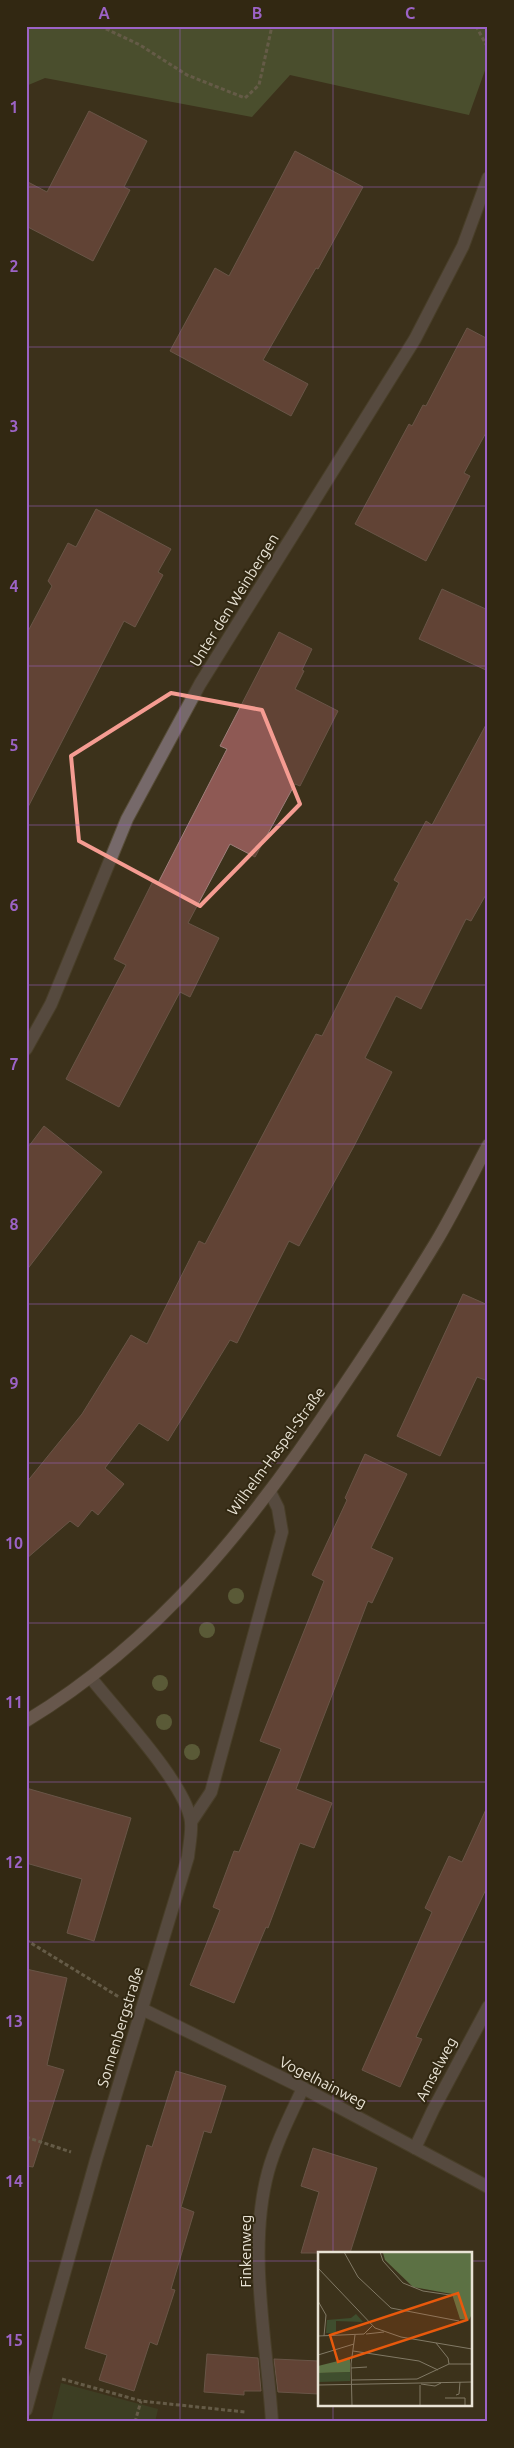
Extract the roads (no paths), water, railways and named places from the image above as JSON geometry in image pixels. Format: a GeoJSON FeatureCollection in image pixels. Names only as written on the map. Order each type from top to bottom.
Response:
{"type":"FeatureCollection","features":[{"type":"Feature","properties":{"kind":"street","name":"Unter den Weinbergen"},"geometry":{"type":"LineString","coordinates":[[26,1049],[51,1004],[127,818],[200,684],[415,339],[463,246],[488,178]]}},
{"type":"Feature","properties":{"kind":"street","name":"Wilhelm-Haspel-Straße"},"geometry":{"type":"LineString","coordinates":[[26,1721],[91,1678],[150,1629],[210,1567],[270,1492],[354,1370],[437,1240],[488,1145]]}},
{"type":"Feature","properties":{"kind":"street"},"geometry":{"type":"LineString","coordinates":[[191,1822],[211,1792],[282,1532],[278,1508],[270,1492]]}},
{"type":"Feature","properties":{"kind":"street","name":"Sonnenbergstraße"},"geometry":{"type":"LineString","coordinates":[[26,2410],[96,2160],[188,1857],[191,1822],[185,1802],[157,1759],[91,1678]]}},
{"type":"Feature","properties":{"kind":"street","name":"Amselweg"},"geometry":{"type":"LineString","coordinates":[[415,2148],[488,2007]]}},
{"type":"Feature","properties":{"kind":"street","name":"Vogelhainweg"},"geometry":{"type":"LineString","coordinates":[[142,2009],[303,2088],[488,2187]]}},
{"type":"Feature","properties":{"kind":"street","name":"Finkenweg"},"geometry":{"type":"LineString","coordinates":[[272,2418],[259,2249],[261,2210],[268,2174],[280,2138],[303,2088]]}}]}
